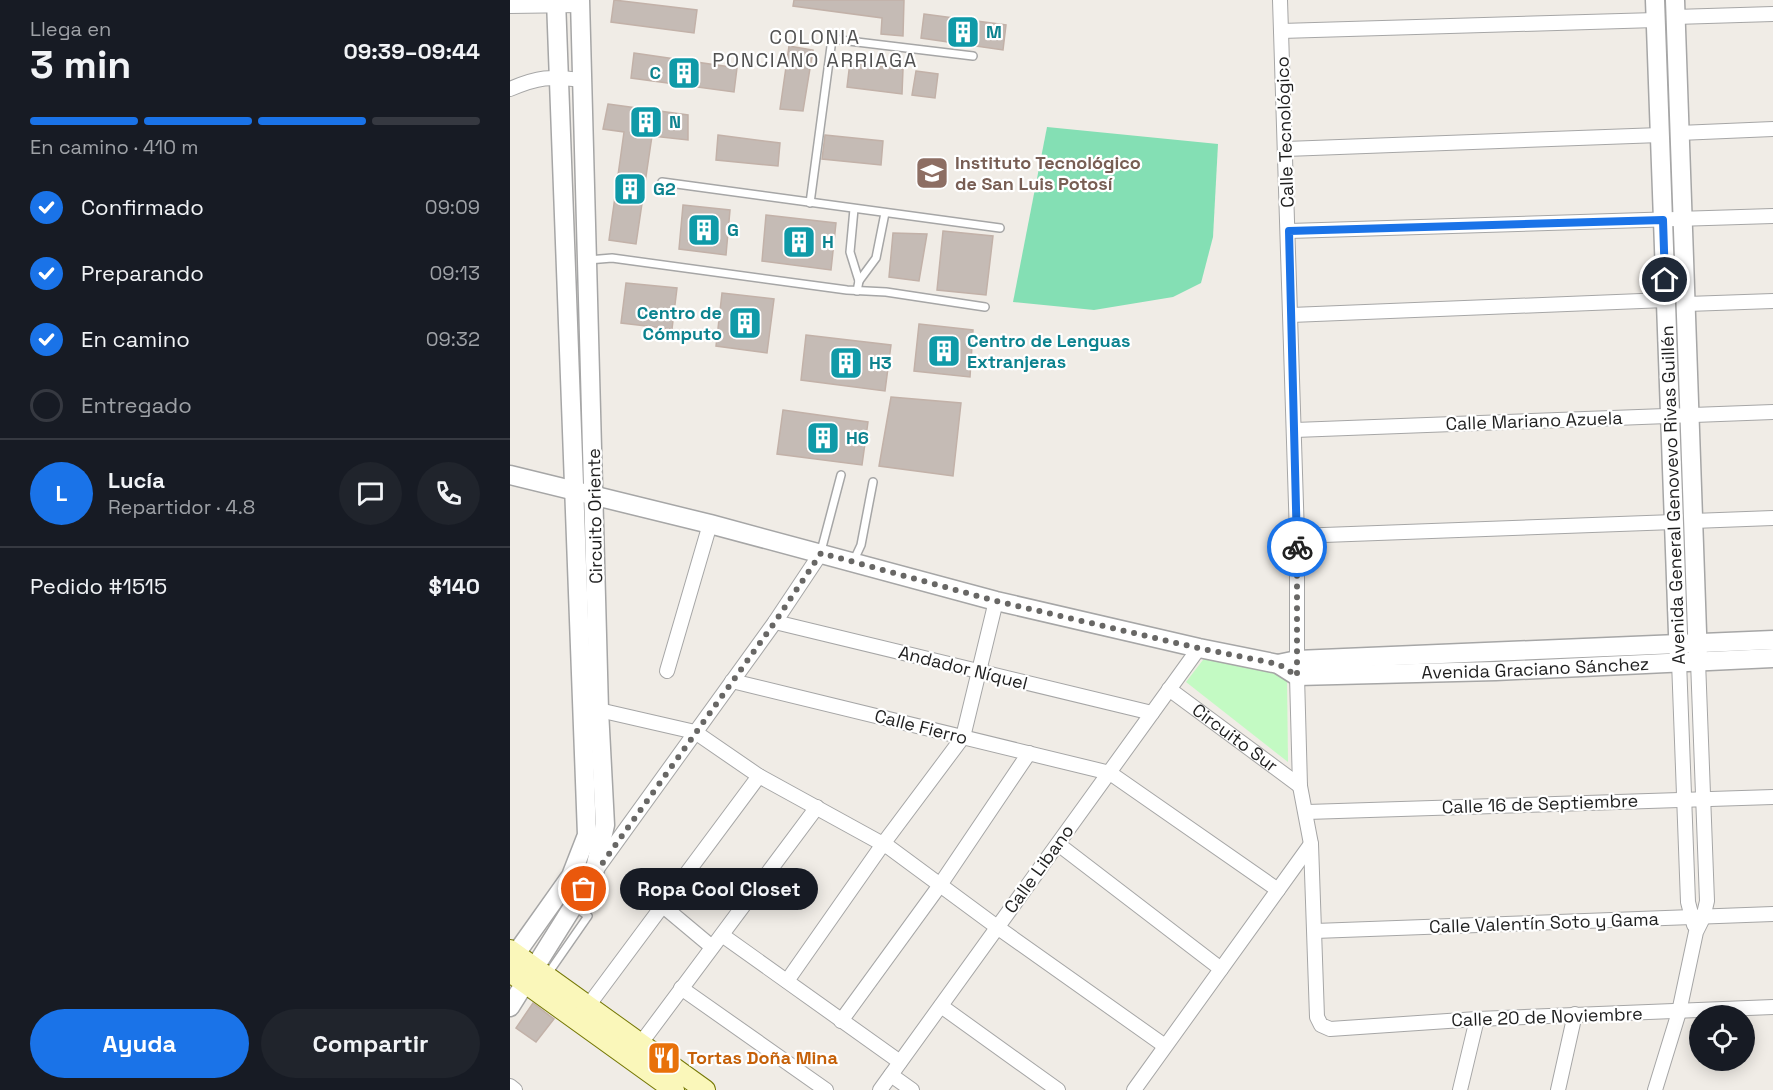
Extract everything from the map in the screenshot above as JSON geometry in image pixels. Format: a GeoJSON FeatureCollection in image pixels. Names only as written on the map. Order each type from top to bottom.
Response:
{"type":"FeatureCollection","features":[{"type":"Feature","properties":{"kind":"main road"},"geometry":{"type":"LineString","coordinates":[[511,960],[588,1006],[705,1090]]}},
{"type":"Feature","properties":{"kind":"main road"},"geometry":{"type":"LineString","coordinates":[[536,977],[674,1090]]}},
{"type":"Feature","properties":{"kind":"street","name":"Calle Tecnológico"},"geometry":{"type":"LineString","coordinates":[[1280,0],[1297,536],[1300,786],[1311,844],[1317,1017],[1321,1025]]}},
{"type":"Feature","properties":{"kind":"street","name":"Avenida General Genovevo Rivas Guillén"},"geometry":{"type":"LineString","coordinates":[[1655,0],[1688,902],[1697,918]]}},
{"type":"Feature","properties":{"kind":"street","name":"Circuito Oriente"},"geometry":{"type":"LineString","coordinates":[[510,1007],[536,977],[573,906],[594,873],[605,825],[594,787],[574,491],[556,3]]}},
{"type":"Feature","properties":{"kind":"street"},"geometry":{"type":"LineString","coordinates":[[510,6],[580,3]]}},
{"type":"Feature","properties":{"kind":"street","name":"Circuito Oriente"},"geometry":{"type":"LineString","coordinates":[[511,960],[571,876],[587,835],[594,787],[599,710],[580,3]]}},
{"type":"Feature","properties":{"kind":"street"},"geometry":{"type":"LineString","coordinates":[[1675,9],[1773,14]]}},
{"type":"Feature","properties":{"kind":"street","name":"Avenida General Genovevo Rivas Guillén"},"geometry":{"type":"LineString","coordinates":[[1675,9],[1707,901],[1697,918]]}},
{"type":"Feature","properties":{"kind":"street"},"geometry":{"type":"LineString","coordinates":[[1281,31],[1656,20]]}},
{"type":"Feature","properties":{"kind":"street"},"geometry":{"type":"LineString","coordinates":[[510,89],[532,79],[560,77],[581,80]]}},
{"type":"Feature","properties":{"kind":"street"},"geometry":{"type":"LineString","coordinates":[[1679,133],[1773,129]]}},
{"type":"Feature","properties":{"kind":"street"},"geometry":{"type":"LineString","coordinates":[[1286,149],[1660,135]]}},
{"type":"Feature","properties":{"kind":"street"},"geometry":{"type":"LineString","coordinates":[[1289,231],[1773,216]]}},
{"type":"Feature","properties":{"kind":"street"},"geometry":{"type":"LineString","coordinates":[[1291,315],[1666,300]]}},
{"type":"Feature","properties":{"kind":"street"},"geometry":{"type":"LineString","coordinates":[[1686,304],[1773,301]]}},
{"type":"Feature","properties":{"kind":"street","name":"Calle Mariano Azuela"},"geometry":{"type":"LineString","coordinates":[[1294,430],[1773,412]]}},
{"type":"Feature","properties":{"kind":"street"},"geometry":{"type":"LineString","coordinates":[[510,475],[710,524],[996,601],[1198,648],[1297,668]]}},
{"type":"Feature","properties":{"kind":"street"},"geometry":{"type":"LineString","coordinates":[[1693,521],[1773,518]]}},
{"type":"Feature","properties":{"kind":"street"},"geometry":{"type":"LineString","coordinates":[[1297,536],[1674,522]]}},
{"type":"Feature","properties":{"kind":"street"},"geometry":{"type":"LineString","coordinates":[[667,671],[710,524]]}},
{"type":"Feature","properties":{"kind":"street"},"geometry":{"type":"LineString","coordinates":[[571,876],[594,873],[775,622],[821,553]]}},
{"type":"Feature","properties":{"kind":"street"},"geometry":{"type":"LineString","coordinates":[[786,981],[883,844],[963,737],[996,601]]}},
{"type":"Feature","properties":{"kind":"street","name":"Andador Níquel"},"geometry":{"type":"LineString","coordinates":[[775,622],[1152,713]]}},
{"type":"Feature","properties":{"kind":"street","name":"Avenida Graciano Sánchez"},"geometry":{"type":"LineString","coordinates":[[1297,668],[1496,671],[1679,661],[1697,651],[1773,640]]}},
{"type":"Feature","properties":{"kind":"street","name":"Avenida Graciano Sánchez"},"geometry":{"type":"LineString","coordinates":[[1297,668],[1495,651],[1678,643],[1697,651],[1773,658]]}},
{"type":"Feature","properties":{"kind":"street","name":"Calle Libano"},"geometry":{"type":"LineString","coordinates":[[880,1090],[1198,648]]}},
{"type":"Feature","properties":{"kind":"street"},"geometry":{"type":"LineString","coordinates":[[1495,651],[1496,671]]}},
{"type":"Feature","properties":{"kind":"street","name":"Calle Fierro"},"geometry":{"type":"LineString","coordinates":[[732,681],[1110,773]]}},
{"type":"Feature","properties":{"kind":"street","name":"Circuito Sur"},"geometry":{"type":"LineString","coordinates":[[1169,689],[1300,786]]}},
{"type":"Feature","properties":{"kind":"street"},"geometry":{"type":"LineString","coordinates":[[599,710],[695,732],[759,776],[883,844],[1165,1046]]}},
{"type":"Feature","properties":{"kind":"street"},"geometry":{"type":"LineString","coordinates":[[842,1021],[940,885],[1029,753]]}},
{"type":"Feature","properties":{"kind":"street"},"geometry":{"type":"LineString","coordinates":[[1110,773],[1278,890]]}},
{"type":"Feature","properties":{"kind":"street"},"geometry":{"type":"LineString","coordinates":[[588,1006],[759,776]]}},
{"type":"Feature","properties":{"kind":"street","name":"Calle 16 de Septiembre"},"geometry":{"type":"LineString","coordinates":[[1306,812],[1773,797]]}},
{"type":"Feature","properties":{"kind":"street"},"geometry":{"type":"LineString","coordinates":[[641,1043],[817,807]]}},
{"type":"Feature","properties":{"kind":"street"},"geometry":{"type":"LineString","coordinates":[[1058,844],[1221,969]]}},
{"type":"Feature","properties":{"kind":"street"},"geometry":{"type":"LineString","coordinates":[[1134,1090],[1311,844]]}},
{"type":"Feature","properties":{"kind":"street"},"geometry":{"type":"LineString","coordinates":[[663,906],[712,947]]}},
{"type":"Feature","properties":{"kind":"street","name":"Calle Valentín Soto y Gama"},"geometry":{"type":"LineString","coordinates":[[1315,931],[1773,914]]}},
{"type":"Feature","properties":{"kind":"street"},"geometry":{"type":"LineString","coordinates":[[1655,1090],[1678,1012],[1696,933],[1697,918]]}},
{"type":"Feature","properties":{"kind":"street"},"geometry":{"type":"LineString","coordinates":[[722,934],[900,1062]]}},
{"type":"Feature","properties":{"kind":"street"},"geometry":{"type":"LineString","coordinates":[[681,988],[825,1090]]}},
{"type":"Feature","properties":{"kind":"street"},"geometry":{"type":"LineString","coordinates":[[941,1006],[1058,1090]]}},
{"type":"Feature","properties":{"kind":"street","name":"Calle 20 de Noviembre"},"geometry":{"type":"LineString","coordinates":[[1321,1025],[1330,1029],[1575,1014],[1773,1007]]}},
{"type":"Feature","properties":{"kind":"street"},"geometry":{"type":"LineString","coordinates":[[1558,1090],[1575,1014]]}},
{"type":"Feature","properties":{"kind":"street"},"geometry":{"type":"LineString","coordinates":[[1460,1090],[1477,1019]]}},
{"type":"Feature","properties":{"kind":"street"},"geometry":{"type":"LineString","coordinates":[[891,1075],[912,1090]]}},
{"type":"Feature","properties":{"kind":"street"},"geometry":{"type":"LineString","coordinates":[[510,1086],[515,1090]]}},
{"type":"Feature","properties":{"kind":"lane"},"geometry":{"type":"LineString","coordinates":[[810,203],[832,39],[973,57]]}},
{"type":"Feature","properties":{"kind":"lane"},"geometry":{"type":"LineString","coordinates":[[662,182],[1000,228]]}},
{"type":"Feature","properties":{"kind":"lane"},"geometry":{"type":"LineString","coordinates":[[854,209],[850,252],[859,280]]}},
{"type":"Feature","properties":{"kind":"lane"},"geometry":{"type":"LineString","coordinates":[[857,291],[859,280],[876,258],[885,213]]}},
{"type":"Feature","properties":{"kind":"lane"},"geometry":{"type":"LineString","coordinates":[[588,260],[612,258],[857,291],[886,292],[985,307]]}},
{"type":"Feature","properties":{"kind":"lane"},"geometry":{"type":"LineString","coordinates":[[821,553],[841,476]]}},
{"type":"Feature","properties":{"kind":"lane"},"geometry":{"type":"LineString","coordinates":[[853,563],[861,545],[873,482]]}},
{"type":"Feature","properties":{"kind":"green space"},"geometry":{"type":"Polygon","coordinates":[[[1047,127],[1218,144],[1213,237],[1201,283],[1173,297],[1094,310],[1013,302],[1047,127]]]}},
{"type":"Feature","properties":{"kind":"green space"},"geometry":{"type":"Polygon","coordinates":[[[1206,656],[1287,676],[1288,762],[1186,682],[1206,656]]]}},
{"type":"Feature","properties":{"kind":"building"},"geometry":{"type":"Polygon","coordinates":[[[614,0],[697,10],[694,33],[611,22],[614,0]]]}},
{"type":"Feature","properties":{"kind":"building"},"geometry":{"type":"Polygon","coordinates":[[[794,0],[904,0],[903,36],[881,34],[882,18],[793,6],[794,0]]]}},
{"type":"Feature","properties":{"kind":"building","name":"M"},"geometry":{"type":"Polygon","coordinates":[[[924,14],[1006,25],[1003,50],[921,38],[924,14]]]}},
{"type":"Feature","properties":{"kind":"building"},"geometry":{"type":"Polygon","coordinates":[[[789,46],[813,50],[803,111],[780,109],[789,46]]]}},
{"type":"Feature","properties":{"kind":"building","name":"C"},"geometry":{"type":"Polygon","coordinates":[[[634,53],[737,68],[734,92],[631,78],[634,53]]]}},
{"type":"Feature","properties":{"kind":"building"},"geometry":{"type":"Polygon","coordinates":[[[850,62],[903,69],[902,94],[847,87],[850,62]]]}},
{"type":"Feature","properties":{"kind":"building"},"geometry":{"type":"Polygon","coordinates":[[[916,71],[938,74],[935,98],[912,95],[916,71]]]}},
{"type":"Feature","properties":{"kind":"building"},"geometry":{"type":"Polygon","coordinates":[[[608,104],[688,115],[688,140],[652,136],[636,244],[609,240],[624,132],[603,129],[608,104]]]}},
{"type":"Feature","properties":{"kind":"building"},"geometry":{"type":"Polygon","coordinates":[[[718,135],[780,143],[778,166],[716,160],[718,135]]]}},
{"type":"Feature","properties":{"kind":"building"},"geometry":{"type":"Polygon","coordinates":[[[825,135],[883,141],[881,165],[822,159],[825,135]]]}},
{"type":"Feature","properties":{"kind":"building","name":"G"},"geometry":{"type":"Polygon","coordinates":[[[683,205],[730,210],[726,255],[679,249],[683,205]]]}},
{"type":"Feature","properties":{"kind":"building","name":"H"},"geometry":{"type":"Polygon","coordinates":[[[766,215],[836,223],[831,270],[762,261],[766,215]]]}},
{"type":"Feature","properties":{"kind":"building"},"geometry":{"type":"Polygon","coordinates":[[[943,231],[993,236],[986,295],[937,290],[943,231]]]}},
{"type":"Feature","properties":{"kind":"building"},"geometry":{"type":"Polygon","coordinates":[[[893,233],[927,234],[919,281],[889,277],[893,233]]]}},
{"type":"Feature","properties":{"kind":"building"},"geometry":{"type":"Polygon","coordinates":[[[626,283],[677,288],[672,329],[621,323],[626,283]]]}},
{"type":"Feature","properties":{"kind":"building","name":"Centro de Cómputo"},"geometry":{"type":"Polygon","coordinates":[[[722,293],[774,299],[767,353],[716,346],[722,293]]]}},
{"type":"Feature","properties":{"kind":"building","name":"Centro de Lenguas Extranjeras"},"geometry":{"type":"Polygon","coordinates":[[[919,324],[973,330],[970,377],[914,371],[919,324]]]}},
{"type":"Feature","properties":{"kind":"building","name":"H3"},"geometry":{"type":"Polygon","coordinates":[[[806,335],[891,345],[885,391],[801,380],[806,335]]]}},
{"type":"Feature","properties":{"kind":"building"},"geometry":{"type":"Polygon","coordinates":[[[891,397],[961,403],[953,476],[879,466],[891,397]]]}},
{"type":"Feature","properties":{"kind":"building","name":"H6"},"geometry":{"type":"Polygon","coordinates":[[[783,410],[868,422],[862,465],[777,454],[783,410]]]}},
{"type":"Feature","properties":{"kind":"building"},"geometry":{"type":"Polygon","coordinates":[[[533,1003],[554,1019],[536,1042],[516,1028],[533,1003]]]}},
{"type":"Feature","properties":{"kind":"way so far"},"geometry":{"type":"LineString","coordinates":[[584,889],[644,802],[775,622],[821,553],[996,601],[1198,648],[1278,664],[1297,676],[1297,547]]}},
{"type":"Feature","properties":{"kind":"place","name":"M"},"geometry":{"type":"Point","coordinates":[963,32]}},
{"type":"Feature","properties":{"kind":"place","name":"C"},"geometry":{"type":"Point","coordinates":[684,73]}},
{"type":"Feature","properties":{"kind":"place","name":"N"},"geometry":{"type":"Point","coordinates":[646,122]}},
{"type":"Feature","properties":{"kind":"place","name":"Instituto Tecnológico de San Luis Potosí"},"geometry":{"type":"Point","coordinates":[932,173]}},
{"type":"Feature","properties":{"kind":"place","name":"G2"},"geometry":{"type":"Point","coordinates":[630,189]}},
{"type":"Feature","properties":{"kind":"place","name":"G"},"geometry":{"type":"Point","coordinates":[704,230]}},
{"type":"Feature","properties":{"kind":"place","name":"H"},"geometry":{"type":"Point","coordinates":[799,242]}},
{"type":"Feature","properties":{"kind":"place","name":"Centro de Cómputo"},"geometry":{"type":"Point","coordinates":[745,323]}},
{"type":"Feature","properties":{"kind":"place","name":"Centro de Lenguas Extranjeras"},"geometry":{"type":"Point","coordinates":[944,351]}},
{"type":"Feature","properties":{"kind":"place","name":"H3"},"geometry":{"type":"Point","coordinates":[846,363]}},
{"type":"Feature","properties":{"kind":"place","name":"H6"},"geometry":{"type":"Point","coordinates":[823,438]}},
{"type":"Feature","properties":{"kind":"place","name":"Ropa Cool Closet"},"geometry":{"type":"Point","coordinates":[584,889]}},
{"type":"Feature","properties":{"kind":"place","name":"Tortas Doña Mina"},"geometry":{"type":"Point","coordinates":[664,1058]}},
{"type":"Feature","properties":{"kind":"district","name":"COLONIA PONCIANO ARRIAGA"},"geometry":{"type":"Point","coordinates":[815,48]}},
{"type":"Feature","properties":{"kind":"route"},"geometry":{"type":"LineString","coordinates":[[1297,547],[1289,231],[1663,220],[1665,280]]}}]}
